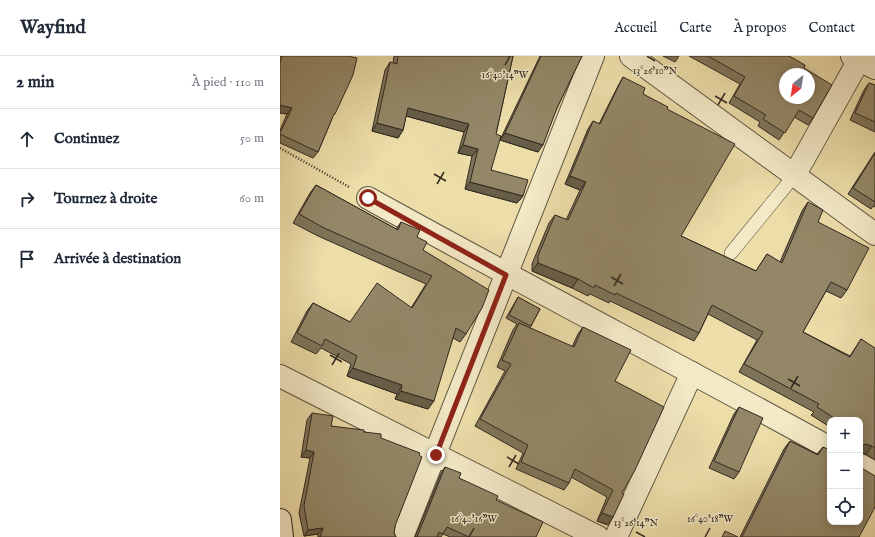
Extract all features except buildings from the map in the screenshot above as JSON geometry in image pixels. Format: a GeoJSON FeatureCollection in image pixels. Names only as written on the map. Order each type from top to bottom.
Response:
{"type":"FeatureCollection","features":[{"type":"Feature","properties":{"kind":"street"},"geometry":{"type":"LineString","coordinates":[[402,537],[436,455],[593,56]]}},
{"type":"Feature","properties":{"kind":"street"},"geometry":{"type":"LineString","coordinates":[[631,56],[875,234]]}},
{"type":"Feature","properties":{"kind":"street"},"geometry":{"type":"LineString","coordinates":[[794,176],[862,62]]}},
{"type":"Feature","properties":{"kind":"street"},"geometry":{"type":"LineString","coordinates":[[368,198],[506,275],[827,446]]}},
{"type":"Feature","properties":{"kind":"street"},"geometry":{"type":"LineString","coordinates":[[616,537],[692,373]]}},
{"type":"Feature","properties":{"kind":"street"},"geometry":{"type":"LineString","coordinates":[[280,376],[598,537]]}},
{"type":"Feature","properties":{"kind":"street"},"geometry":{"type":"LineString","coordinates":[[863,467],[875,473]]}},
{"type":"Feature","properties":{"kind":"street"},"geometry":{"type":"LineString","coordinates":[[280,520],[282,537]]}},
{"type":"Feature","properties":{"kind":"lane"},"geometry":{"type":"LineString","coordinates":[[731,253],[794,176]]}},
{"type":"Feature","properties":{"kind":"path"},"geometry":{"type":"LineString","coordinates":[[280,148],[368,198]]}},
{"type":"Feature","properties":{"kind":"route"},"geometry":{"type":"LineString","coordinates":[[368,198],[506,275],[436,455]]}}]}
